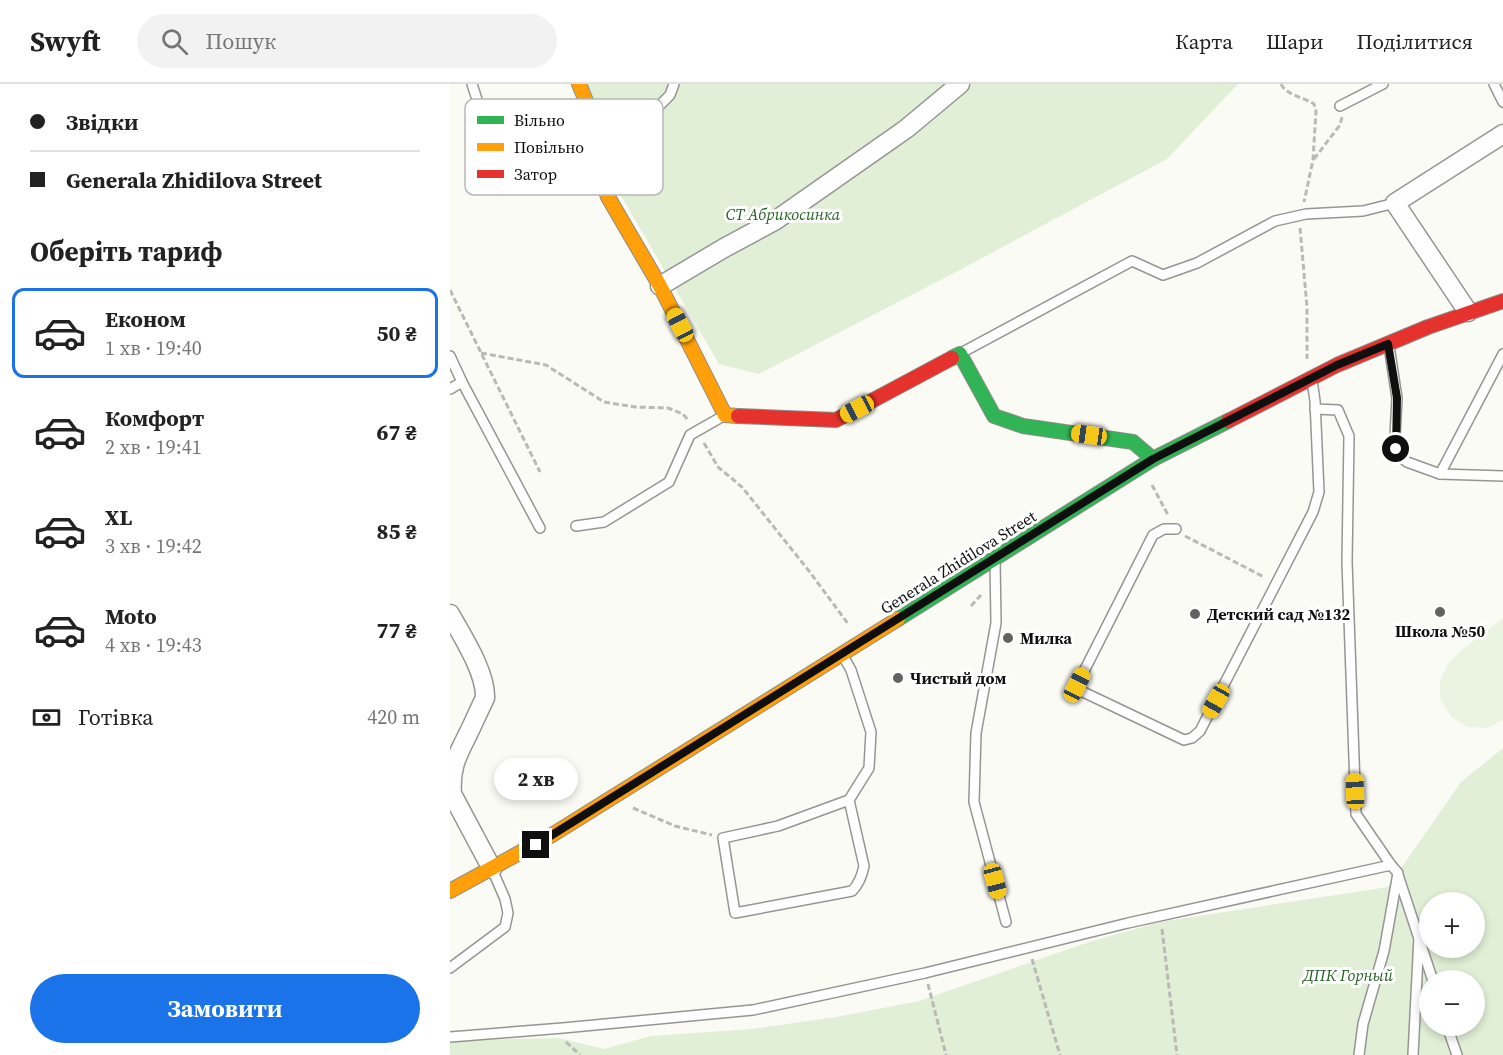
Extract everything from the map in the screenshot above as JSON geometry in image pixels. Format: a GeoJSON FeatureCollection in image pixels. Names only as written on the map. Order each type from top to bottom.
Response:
{"type":"FeatureCollection","features":[{"type":"Feature","properties":{"kind":"main road"},"geometry":{"type":"LineString","coordinates":[[579,84],[585,99]]}},
{"type":"Feature","properties":{"kind":"main road"},"geometry":{"type":"LineString","coordinates":[[607,195],[660,286],[724,415],[836,420],[960,354],[994,416],[1023,426],[1133,442],[1153,459]]}},
{"type":"Feature","properties":{"kind":"main road","name":"Generala Zhidilova Street"},"geometry":{"type":"LineString","coordinates":[[450,891],[552,835],[1153,459],[1337,365],[1468,312],[1503,301]]}},
{"type":"Feature","properties":{"kind":"street"},"geometry":{"type":"LineString","coordinates":[[660,286],[776,220],[906,129],[960,84]]}},
{"type":"Feature","properties":{"kind":"street"},"geometry":{"type":"LineString","coordinates":[[1468,312],[1395,203],[1503,134]]}},
{"type":"Feature","properties":{"kind":"street"},"geometry":{"type":"LineString","coordinates":[[450,614],[473,656],[485,690],[484,698],[452,768],[450,781],[452,794],[492,869]]}},
{"type":"Feature","properties":{"kind":"lane"},"geometry":{"type":"LineString","coordinates":[[471,84],[476,99]]}},
{"type":"Feature","properties":{"kind":"lane"},"geometry":{"type":"LineString","coordinates":[[663,103],[670,96],[674,84]]}},
{"type":"Feature","properties":{"kind":"lane"},"geometry":{"type":"LineString","coordinates":[[1341,106],[1383,84]]}},
{"type":"Feature","properties":{"kind":"lane"},"geometry":{"type":"LineString","coordinates":[[1494,84],[1503,102]]}},
{"type":"Feature","properties":{"kind":"lane"},"geometry":{"type":"LineString","coordinates":[[960,354],[1132,261],[1163,275],[1197,262],[1275,222],[1306,214],[1363,211],[1395,203]]}},
{"type":"Feature","properties":{"kind":"lane"},"geometry":{"type":"LineString","coordinates":[[1388,344],[1397,398],[1395,436],[1398,455],[1407,462],[1440,474],[1503,476]]}},
{"type":"Feature","properties":{"kind":"lane"},"geometry":{"type":"LineString","coordinates":[[1440,474],[1503,354]]}},
{"type":"Feature","properties":{"kind":"lane"},"geometry":{"type":"LineString","coordinates":[[450,356],[540,528]]}},
{"type":"Feature","properties":{"kind":"lane"},"geometry":{"type":"LineString","coordinates":[[1176,529],[1164,529],[1153,535],[1077,685],[1079,690],[1184,740],[1192,738],[1200,731],[1313,512],[1319,492],[1312,378]]}},
{"type":"Feature","properties":{"kind":"lane"},"geometry":{"type":"LineString","coordinates":[[450,389],[462,382]]}},
{"type":"Feature","properties":{"kind":"lane"},"geometry":{"type":"LineString","coordinates":[[1315,409],[1338,410],[1349,436],[1347,562],[1356,814],[1398,873],[1419,937],[1413,1055]]}},
{"type":"Feature","properties":{"kind":"lane"},"geometry":{"type":"LineString","coordinates":[[576,526],[604,522],[669,482],[690,435],[724,415]]}},
{"type":"Feature","properties":{"kind":"lane"},"geometry":{"type":"LineString","coordinates":[[995,558],[996,623],[975,733],[974,802],[1006,922]]}},
{"type":"Feature","properties":{"kind":"lane"},"geometry":{"type":"LineString","coordinates":[[842,654],[851,670],[871,732],[869,768],[849,800],[778,826],[723,838],[735,913],[852,891],[862,876],[864,867],[849,800]]}},
{"type":"Feature","properties":{"kind":"lane"},"geometry":{"type":"LineString","coordinates":[[450,1037],[753,1010],[925,973],[1029,947],[1391,865]]}},
{"type":"Feature","properties":{"kind":"lane"},"geometry":{"type":"LineString","coordinates":[[450,968],[505,927],[508,913],[505,899],[492,869]]}},
{"type":"Feature","properties":{"kind":"lane"},"geometry":{"type":"LineString","coordinates":[[1359,1055],[1363,1024],[1384,951],[1398,873]]}},
{"type":"Feature","properties":{"kind":"lane"},"geometry":{"type":"LineString","coordinates":[[1450,1036],[1456,1055]]}},
{"type":"Feature","properties":{"kind":"path"},"geometry":{"type":"LineString","coordinates":[[1313,160],[1340,125],[1343,113],[1341,106]]}},
{"type":"Feature","properties":{"kind":"path"},"geometry":{"type":"LineString","coordinates":[[450,290],[540,472]]}},
{"type":"Feature","properties":{"kind":"path"},"geometry":{"type":"LineString","coordinates":[[481,353],[546,365],[604,402],[635,408],[668,408],[683,414],[697,431],[718,467],[742,487],[809,571],[852,630]]}},
{"type":"Feature","properties":{"kind":"path"},"geometry":{"type":"LineString","coordinates":[[1152,485],[1180,534],[1276,584]]}},
{"type":"Feature","properties":{"kind":"path"},"geometry":{"type":"LineString","coordinates":[[971,606],[981,595]]}},
{"type":"Feature","properties":{"kind":"path"},"geometry":{"type":"LineString","coordinates":[[633,808],[675,826],[723,838]]}},
{"type":"Feature","properties":{"kind":"path"},"geometry":{"type":"LineString","coordinates":[[1160,917],[1176,1055]]}},
{"type":"Feature","properties":{"kind":"path"},"geometry":{"type":"LineString","coordinates":[[1029,947],[1060,1055]]}},
{"type":"Feature","properties":{"kind":"path"},"geometry":{"type":"LineString","coordinates":[[925,973],[946,1055]]}},
{"type":"Feature","properties":{"kind":"path"},"geometry":{"type":"LineString","coordinates":[[563,1028],[566,1041],[580,1055]]}},
{"type":"Feature","properties":{"kind":"green space","name":"СТ Абрикосинка"},"geometry":{"type":"Polygon","coordinates":[[[585,84],[1238,84],[1167,159],[759,374],[719,364],[621,195],[663,195],[663,99],[588,99],[585,84]]]}},
{"type":"Feature","properties":{"kind":"green space"},"geometry":{"type":"Polygon","coordinates":[[[1503,618],[1503,720],[1487,728],[1468,727],[1451,717],[1440,698],[1440,681],[1448,664],[1462,650],[1503,618]]]}},
{"type":"Feature","properties":{"kind":"green space","name":"ДПК Горный"},"geometry":{"type":"Polygon","coordinates":[[[1503,748],[1503,1055],[450,1055],[450,1040],[559,1038],[604,1049],[651,1036],[752,1029],[836,1017],[919,1001],[1089,942],[1160,922],[1388,887],[1461,782],[1503,748]]]}},
{"type":"Feature","properties":{"kind":"traffic: fast"},"geometry":{"type":"LineString","coordinates":[[952,358],[960,354],[994,416],[1023,426],[1133,442],[1153,459]]}},
{"type":"Feature","properties":{"kind":"traffic: fast"},"geometry":{"type":"LineString","coordinates":[[898,619],[1153,459],[1228,421]]}},
{"type":"Feature","properties":{"kind":"traffic: slow"},"geometry":{"type":"LineString","coordinates":[[579,84],[585,99]]}},
{"type":"Feature","properties":{"kind":"traffic: slow"},"geometry":{"type":"LineString","coordinates":[[607,195],[660,286],[725,415],[738,416]]}},
{"type":"Feature","properties":{"kind":"traffic: slow"},"geometry":{"type":"LineString","coordinates":[[450,891],[552,835],[898,619]]}},
{"type":"Feature","properties":{"kind":"traffic: jam"},"geometry":{"type":"LineString","coordinates":[[1228,421],[1337,365],[1428,327],[1503,301]]}},
{"type":"Feature","properties":{"kind":"traffic: jam"},"geometry":{"type":"LineString","coordinates":[[738,416],[836,420],[952,358]]}},
{"type":"Feature","properties":{"kind":"place","name":"Школа №50"},"geometry":{"type":"Point","coordinates":[1440,612]}},
{"type":"Feature","properties":{"kind":"place","name":"Детский сад №132"},"geometry":{"type":"Point","coordinates":[1195,614]}},
{"type":"Feature","properties":{"kind":"place","name":"Милка"},"geometry":{"type":"Point","coordinates":[1008,638]}},
{"type":"Feature","properties":{"kind":"place","name":"Чистый дом"},"geometry":{"type":"Point","coordinates":[898,678]}},
{"type":"Feature","properties":{"kind":"route"},"geometry":{"type":"LineString","coordinates":[[536,845],[1153,459],[1337,365],[1388,344],[1397,398],[1396,449]]}}]}
